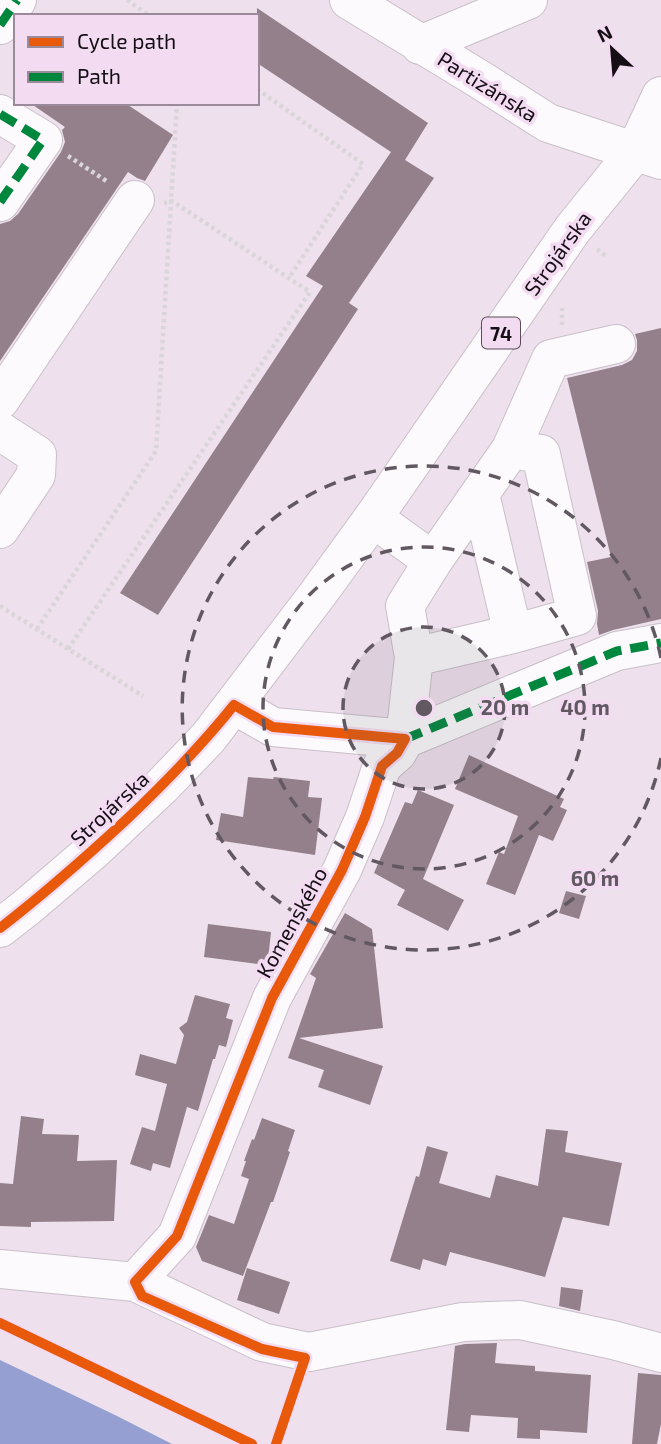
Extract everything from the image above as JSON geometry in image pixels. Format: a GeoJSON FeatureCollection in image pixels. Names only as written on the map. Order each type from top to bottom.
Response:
{"type":"FeatureCollection","features":[{"type":"Feature","properties":{"kind":"street"},"geometry":{"type":"LineString","coordinates":[[0,25],[17,0]]}},
{"type":"Feature","properties":{"kind":"street","name":"Partizánska"},"geometry":{"type":"LineString","coordinates":[[349,0],[548,123],[648,156]]}},
{"type":"Feature","properties":{"kind":"street"},"geometry":{"type":"LineString","coordinates":[[420,44],[528,0]]}},
{"type":"Feature","properties":{"kind":"street"},"geometry":{"type":"LineString","coordinates":[[648,156],[661,96]]}},
{"type":"Feature","properties":{"kind":"street"},"geometry":{"type":"LineString","coordinates":[[0,114],[43,140],[0,202]]}},
{"type":"Feature","properties":{"kind":"street","name":"Strojárska"},"geometry":{"type":"LineString","coordinates":[[0,928],[96,848],[208,738],[373,517],[572,230],[648,156],[661,125]]}},
{"type":"Feature","properties":{"kind":"street"},"geometry":{"type":"LineString","coordinates":[[0,400],[135,200]]}},
{"type":"Feature","properties":{"kind":"street"},"geometry":{"type":"LineString","coordinates":[[405,739],[414,657],[405,606],[510,449],[551,359],[616,344]]}},
{"type":"Feature","properties":{"kind":"street"},"geometry":{"type":"LineString","coordinates":[[0,431],[37,455],[36,475],[0,529]]}},
{"type":"Feature","properties":{"kind":"street"},"geometry":{"type":"LineString","coordinates":[[414,657],[577,616],[541,454],[510,449]]}},
{"type":"Feature","properties":{"kind":"street"},"geometry":{"type":"LineString","coordinates":[[480,494],[513,634]]}},
{"type":"Feature","properties":{"kind":"street"},"geometry":{"type":"LineString","coordinates":[[373,517],[433,561]]}},
{"type":"Feature","properties":{"kind":"street","name":"Komenského"},"geometry":{"type":"LineString","coordinates":[[234,705],[273,727],[405,739],[617,651],[661,643]]}},
{"type":"Feature","properties":{"kind":"street","name":"Komenského"},"geometry":{"type":"LineString","coordinates":[[135,1282],[177,1236],[272,998],[342,870],[365,817],[382,766],[397,753],[405,739]]}},
{"type":"Feature","properties":{"kind":"street"},"geometry":{"type":"LineString","coordinates":[[0,1269],[135,1282],[262,1342],[309,1352],[463,1322],[520,1320],[661,1353]]}},
{"type":"Feature","properties":{"kind":"path"},"geometry":{"type":"LineString","coordinates":[[127,0],[147,14]]}},
{"type":"Feature","properties":{"kind":"path"},"geometry":{"type":"LineString","coordinates":[[259,90],[363,164],[289,278]]}},
{"type":"Feature","properties":{"kind":"path"},"geometry":{"type":"LineString","coordinates":[[37,629],[156,451],[177,105]]}},
{"type":"Feature","properties":{"kind":"path"},"geometry":{"type":"LineString","coordinates":[[43,140],[145,208],[172,201],[310,292],[68,649]]}},
{"type":"Feature","properties":{"kind":"path"},"geometry":{"type":"LineString","coordinates":[[593,247],[607,257]]}},
{"type":"Feature","properties":{"kind":"path"},"geometry":{"type":"LineString","coordinates":[[0,606],[143,696]]}},
{"type":"Feature","properties":{"kind":"water"},"geometry":{"type":"Polygon","coordinates":[[[0,1360],[115,1415],[172,1444],[0,1444],[0,1360]]]}},
{"type":"Feature","properties":{"kind":"building"},"geometry":{"type":"Polygon","coordinates":[[[257,8],[428,123],[405,160],[434,178],[349,303],[358,309],[158,615],[120,593],[323,286],[306,276],[391,152],[259,64],[257,8]]]}},
{"type":"Feature","properties":{"kind":"building"},"geometry":{"type":"Polygon","coordinates":[[[33,105],[128,105],[173,135],[145,181],[128,172],[0,361],[0,224],[10,221],[18,214],[61,152],[65,142],[62,130],[65,127],[33,105]]]}},
{"type":"Feature","properties":{"kind":"building"},"geometry":{"type":"Polygon","coordinates":[[[661,328],[661,619],[599,635],[598,611],[587,562],[611,557],[567,378],[622,365],[632,360],[637,351],[635,334],[661,328]]]}},
{"type":"Feature","properties":{"kind":"building"},"geometry":{"type":"Polygon","coordinates":[[[469,755],[564,799],[560,807],[567,810],[553,841],[539,835],[515,895],[486,884],[499,852],[504,854],[518,816],[455,789],[469,755]]]}},
{"type":"Feature","properties":{"kind":"building"},"geometry":{"type":"Polygon","coordinates":[[[248,777],[310,781],[308,797],[322,798],[315,855],[216,840],[221,813],[243,817],[248,777]]]}},
{"type":"Feature","properties":{"kind":"building"},"geometry":{"type":"Polygon","coordinates":[[[418,790],[454,805],[423,879],[464,900],[448,931],[397,905],[405,890],[374,873],[405,802],[412,804],[418,790]]]}},
{"type":"Feature","properties":{"kind":"building"},"geometry":{"type":"Polygon","coordinates":[[[566,891],[586,896],[579,919],[559,913],[566,891]]]}},
{"type":"Feature","properties":{"kind":"building"},"geometry":{"type":"Polygon","coordinates":[[[345,913],[372,929],[383,1028],[299,1038],[383,1066],[370,1105],[318,1087],[324,1070],[288,1058],[316,978],[310,974],[345,913]]]}},
{"type":"Feature","properties":{"kind":"building"},"geometry":{"type":"Polygon","coordinates":[[[208,924],[271,932],[265,965],[204,957],[208,924]]]}},
{"type":"Feature","properties":{"kind":"building"},"geometry":{"type":"Polygon","coordinates":[[[195,995],[230,1004],[226,1018],[233,1020],[226,1047],[219,1045],[213,1059],[198,1111],[187,1107],[170,1168],[153,1163],[151,1171],[130,1164],[142,1127],[155,1131],[167,1084],[135,1075],[140,1054],[176,1064],[184,1035],[179,1028],[187,1022],[195,995]]]}},
{"type":"Feature","properties":{"kind":"building"},"geometry":{"type":"Polygon","coordinates":[[[21,1116],[44,1119],[42,1134],[79,1135],[77,1161],[117,1160],[114,1221],[31,1222],[31,1227],[0,1226],[0,1183],[13,1184],[21,1116]]]}},
{"type":"Feature","properties":{"kind":"building"},"geometry":{"type":"Polygon","coordinates":[[[262,1118],[295,1130],[273,1202],[243,1276],[202,1261],[196,1247],[209,1215],[234,1224],[249,1179],[241,1176],[244,1161],[262,1118]]]}},
{"type":"Feature","properties":{"kind":"building"},"geometry":{"type":"Polygon","coordinates":[[[546,1129],[568,1131],[565,1152],[622,1163],[609,1226],[563,1217],[545,1277],[450,1252],[446,1266],[423,1259],[420,1270],[390,1261],[427,1146],[448,1152],[439,1183],[490,1198],[496,1175],[538,1186],[546,1129]]]}},
{"type":"Feature","properties":{"kind":"building"},"geometry":{"type":"Polygon","coordinates":[[[247,1268],[290,1282],[279,1314],[237,1300],[247,1268]]]}},
{"type":"Feature","properties":{"kind":"building"},"geometry":{"type":"Polygon","coordinates":[[[561,1287],[583,1290],[580,1311],[559,1306],[561,1287]]]}},
{"type":"Feature","properties":{"kind":"building"},"geometry":{"type":"Polygon","coordinates":[[[497,1343],[495,1363],[535,1366],[535,1371],[591,1375],[587,1433],[540,1430],[540,1439],[517,1438],[518,1418],[471,1415],[469,1432],[446,1430],[455,1346],[497,1343]]]}},
{"type":"Feature","properties":{"kind":"building"},"geometry":{"type":"Polygon","coordinates":[[[638,1373],[661,1375],[661,1424],[657,1444],[632,1444],[638,1373]]]}},
{"type":"Feature","properties":{"kind":"marked path"},"geometry":{"type":"LineString","coordinates":[[0,25],[17,0]]}},
{"type":"Feature","properties":{"kind":"marked path"},"geometry":{"type":"LineString","coordinates":[[0,114],[43,140],[0,202]]}},
{"type":"Feature","properties":{"kind":"marked path"},"geometry":{"type":"LineString","coordinates":[[405,739],[617,651],[661,643]]}},
{"type":"Feature","properties":{"kind":"cycle path"},"geometry":{"type":"LineString","coordinates":[[0,928],[65,875],[127,819],[182,764],[234,705],[273,727],[405,739],[397,753],[382,766],[365,817],[342,870],[272,998],[177,1236],[135,1282],[142,1296],[262,1349],[305,1358],[276,1444]]}},
{"type":"Feature","properties":{"kind":"cycle path"},"geometry":{"type":"LineString","coordinates":[[0,1323],[252,1444]]}}]}
